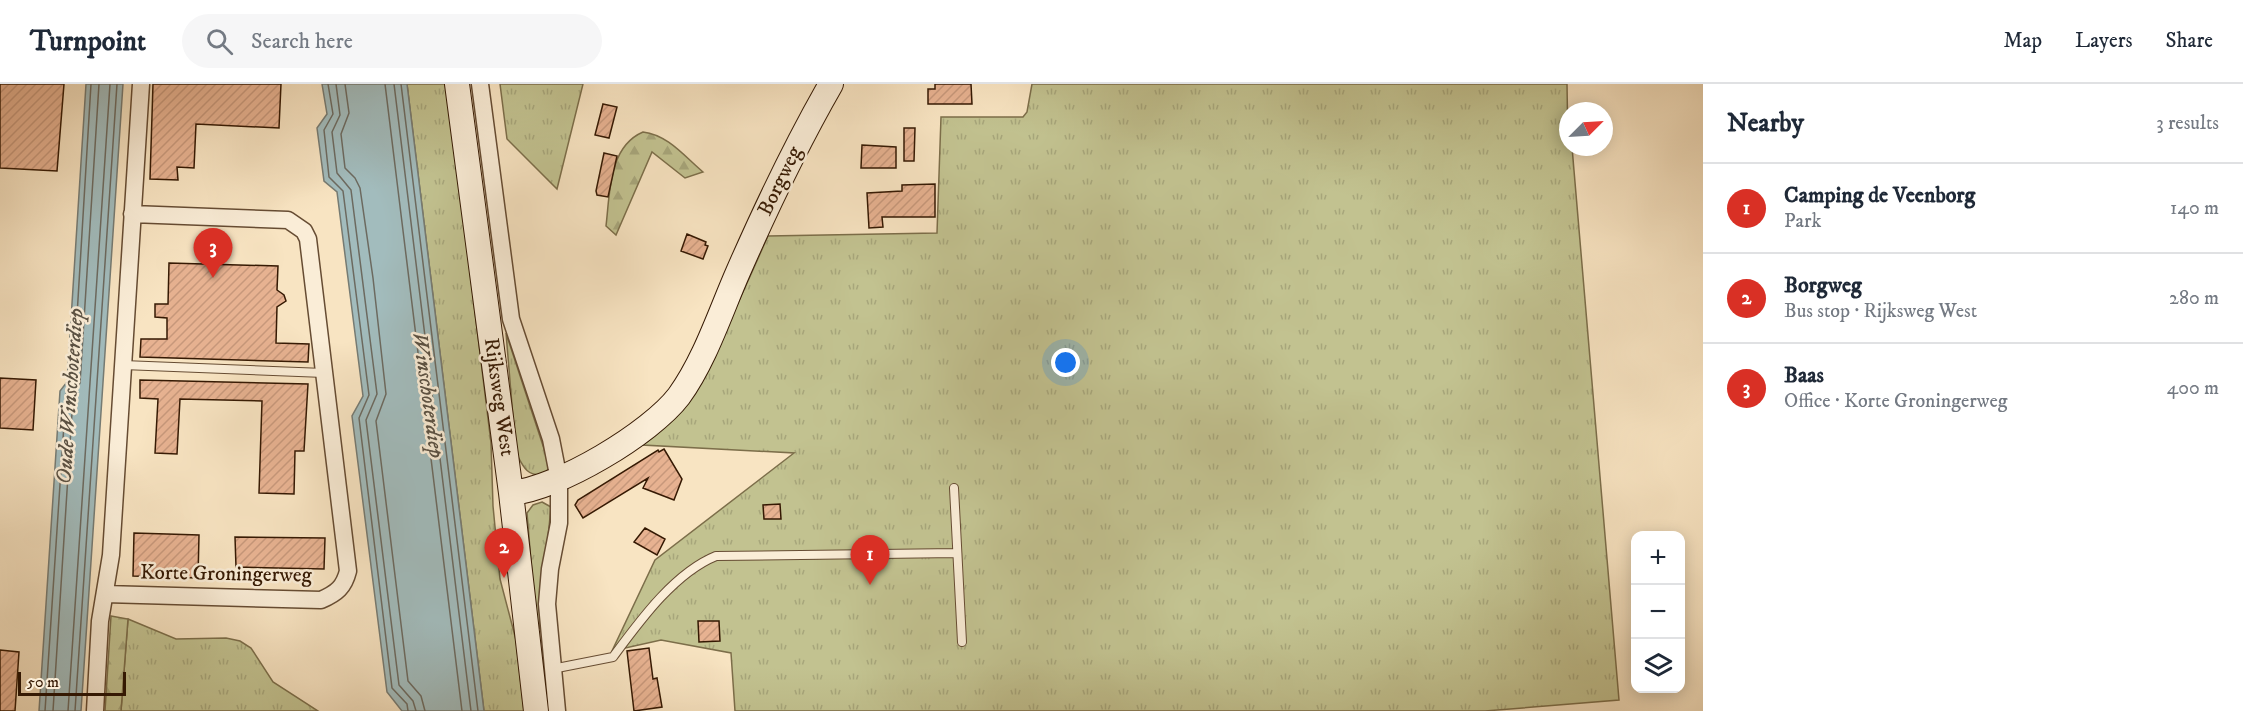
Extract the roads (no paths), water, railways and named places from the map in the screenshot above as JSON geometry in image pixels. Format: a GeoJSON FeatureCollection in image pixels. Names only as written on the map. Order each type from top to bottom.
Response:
{"type":"FeatureCollection","features":[{"type":"Feature","properties":{"kind":"main road","name":"Rijksweg West"},"geometry":{"type":"LineString","coordinates":[[457,84],[512,493],[536,711]]}},
{"type":"Feature","properties":{"kind":"main road","name":"Borgweg"},"geometry":{"type":"LineString","coordinates":[[512,493],[530,491],[559,480],[602,456],[668,409],[685,387],[767,206],[831,84]]}},
{"type":"Feature","properties":{"kind":"street","name":"Korte Groningerweg"},"geometry":{"type":"LineString","coordinates":[[95,711],[105,594],[111,555],[141,84]]}},
{"type":"Feature","properties":{"kind":"street","name":"Rijksweg West"},"geometry":{"type":"LineString","coordinates":[[480,84],[511,319],[551,439],[559,480],[559,523],[550,569],[547,604],[557,711]]}},
{"type":"Feature","properties":{"kind":"street","name":"Korte Groningerweg"},"geometry":{"type":"LineString","coordinates":[[105,594],[321,600],[334,594],[344,585],[348,571],[308,239],[297,225],[288,220],[132,214]]}},
{"type":"Feature","properties":{"kind":"lane"},"geometry":{"type":"LineString","coordinates":[[123,365],[324,373]]}},
{"type":"Feature","properties":{"kind":"lane"},"geometry":{"type":"LineString","coordinates":[[954,488],[962,642]]}},
{"type":"Feature","properties":{"kind":"lane"},"geometry":{"type":"LineString","coordinates":[[552,669],[613,657],[645,613],[701,562],[716,556],[957,553]]}},
{"type":"Feature","properties":{"kind":"water","name":"Oude Winschoterdiep"},"geometry":{"type":"Polygon","coordinates":[[[86,84],[123,84],[81,711],[39,711],[60,391],[67,382],[86,84]]]}},
{"type":"Feature","properties":{"kind":"water","name":"Winschoterdiep"},"geometry":{"type":"Polygon","coordinates":[[[322,84],[407,84],[484,711],[402,711],[387,692],[352,416],[363,396],[337,192],[324,181],[317,128],[327,114],[322,84]]]}},
{"type":"Feature","properties":{"kind":"place","name":"Baas"},"geometry":{"type":"Point","coordinates":[213,278]}},
{"type":"Feature","properties":{"kind":"place","name":"Borgweg"},"geometry":{"type":"Point","coordinates":[504,578]}},
{"type":"Feature","properties":{"kind":"place","name":"Camping de Veenborg"},"geometry":{"type":"Point","coordinates":[870,585]}}]}
